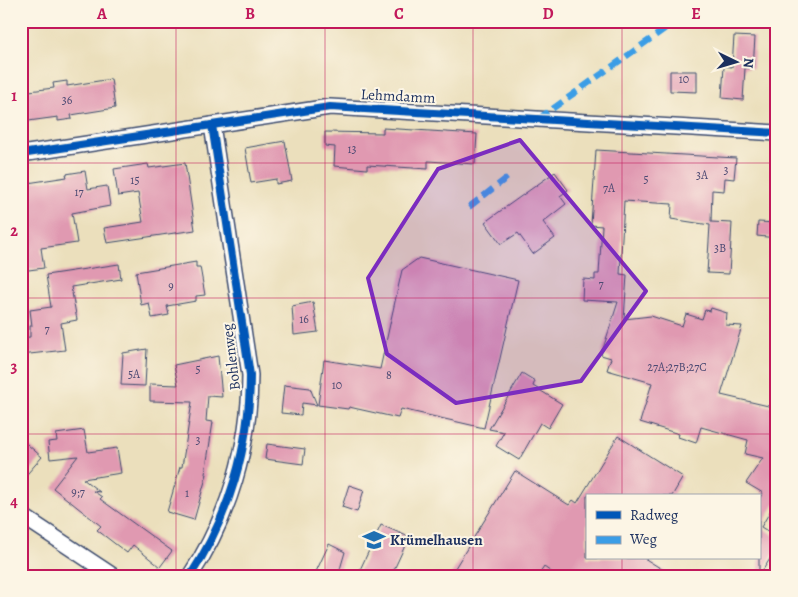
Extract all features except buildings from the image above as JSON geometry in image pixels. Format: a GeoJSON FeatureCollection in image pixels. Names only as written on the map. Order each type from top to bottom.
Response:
{"type":"FeatureCollection","features":[{"type":"Feature","properties":{"kind":"street","name":"Lehmdamm"},"geometry":{"type":"LineString","coordinates":[[21,154],[330,107],[777,133]]}},
{"type":"Feature","properties":{"kind":"street","name":"Bohlenweg"},"geometry":{"type":"LineString","coordinates":[[190,576],[216,533],[228,504],[246,433],[250,398],[250,375],[212,124]]}},
{"type":"Feature","properties":{"kind":"street"},"geometry":{"type":"LineString","coordinates":[[21,515],[113,576]]}},
{"type":"Feature","properties":{"kind":"highlighted area"},"geometry":{"type":"Polygon","coordinates":[[[520,140],[646,291],[581,381],[456,403],[387,354],[368,278],[438,169],[520,140]]]}},
{"type":"Feature","properties":{"kind":"marked path"},"geometry":{"type":"LineString","coordinates":[[538,119],[676,21]]}},
{"type":"Feature","properties":{"kind":"marked path"},"geometry":{"type":"LineString","coordinates":[[469,207],[508,177]]}},
{"type":"Feature","properties":{"kind":"cycle path"},"geometry":{"type":"LineString","coordinates":[[21,154],[330,107],[777,133]]}},
{"type":"Feature","properties":{"kind":"cycle path"},"geometry":{"type":"LineString","coordinates":[[190,576],[216,530],[235,480],[246,428],[249,402],[250,375],[212,125]]}},
{"type":"Feature","properties":{"kind":"place","name":"Krümelhausen"},"geometry":{"type":"Point","coordinates":[374,540]}}]}
